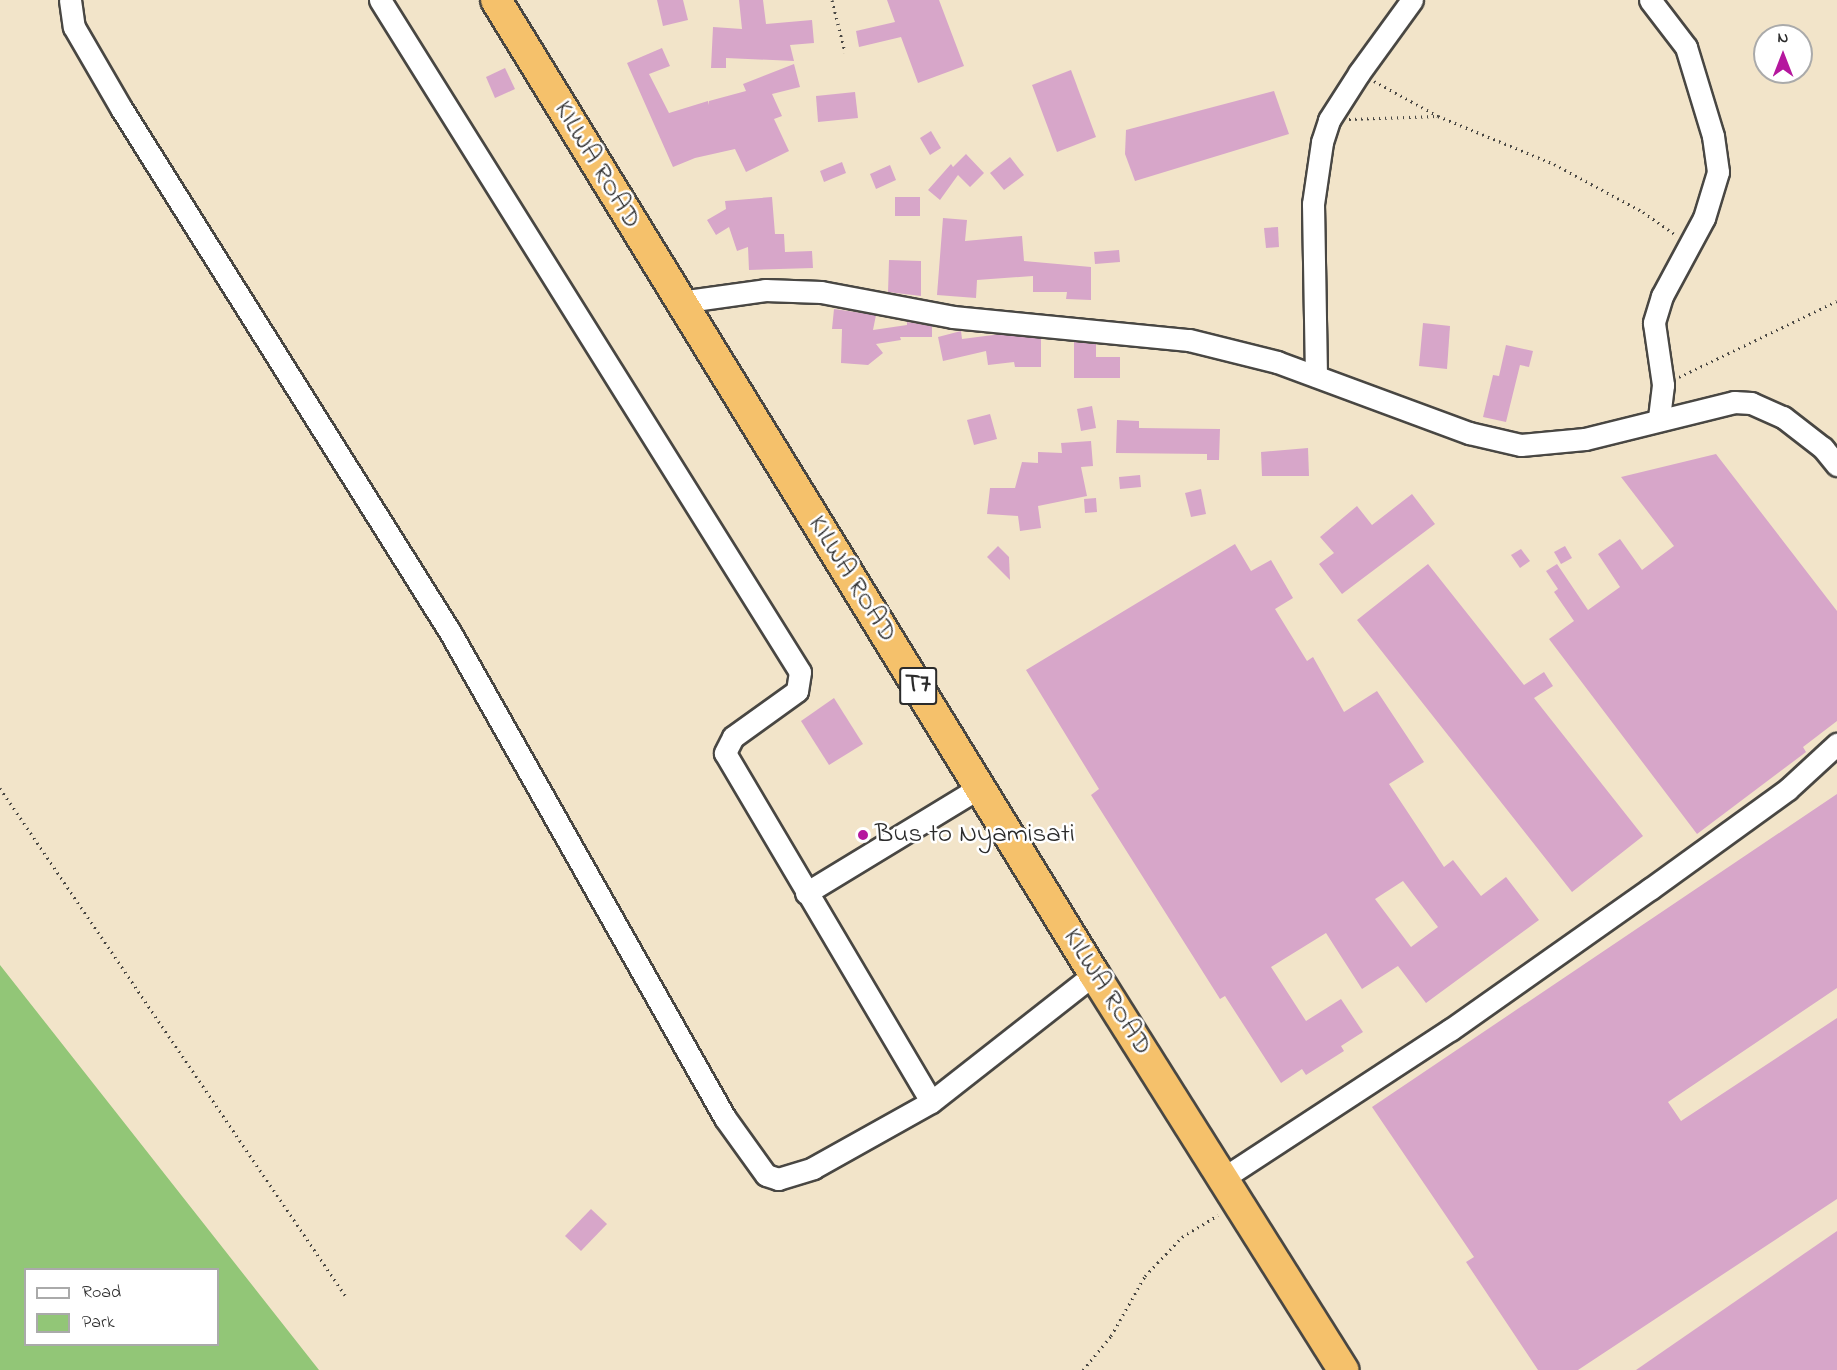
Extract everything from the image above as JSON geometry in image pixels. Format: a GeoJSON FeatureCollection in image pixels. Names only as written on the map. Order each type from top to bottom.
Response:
{"type":"FeatureCollection","features":[{"type":"Feature","properties":{"kind":"highway","name":"KILWA ROAD"},"geometry":{"type":"LineString","coordinates":[[496,0],[1094,974],[1343,1370]]}},
{"type":"Feature","properties":{"kind":"street"},"geometry":{"type":"LineString","coordinates":[[70,0],[74,27],[121,108],[493,702],[725,1118],[766,1175],[778,1179],[794,1175],[931,1101],[1094,974]]}},
{"type":"Feature","properties":{"kind":"street"},"geometry":{"type":"LineString","coordinates":[[380,0],[800,672],[797,691],[733,737],[725,753],[931,1101]]}},
{"type":"Feature","properties":{"kind":"street"},"geometry":{"type":"LineString","coordinates":[[1316,376],[1313,204],[1320,151],[1329,120],[1359,73],[1412,0]]}},
{"type":"Feature","properties":{"kind":"street"},"geometry":{"type":"LineString","coordinates":[[1650,0],[1686,47],[1713,136],[1718,172],[1713,196],[1662,296],[1654,323],[1663,385],[1659,420]]}},
{"type":"Feature","properties":{"kind":"street"},"geometry":{"type":"LineString","coordinates":[[680,302],[765,290],[821,292],[953,317],[1189,340],[1254,355],[1469,432],[1521,445],[1585,439],[1734,402],[1751,403],[1783,417],[1830,448],[1837,465]]}},
{"type":"Feature","properties":{"kind":"street"},"geometry":{"type":"LineString","coordinates":[[1231,1190],[1450,1030],[1650,890],[1788,789],[1837,744]]}},
{"type":"Feature","properties":{"kind":"street"},"geometry":{"type":"LineString","coordinates":[[806,892],[980,787]]}},
{"type":"Feature","properties":{"kind":"path"},"geometry":{"type":"LineString","coordinates":[[832,0],[845,52]]}},
{"type":"Feature","properties":{"kind":"path"},"geometry":{"type":"LineString","coordinates":[[1359,73],[1438,116],[1554,164],[1643,212],[1689,244]]}},
{"type":"Feature","properties":{"kind":"path"},"geometry":{"type":"LineString","coordinates":[[1329,120],[1438,116]]}},
{"type":"Feature","properties":{"kind":"path"},"geometry":{"type":"LineString","coordinates":[[1663,385],[1837,301]]}},
{"type":"Feature","properties":{"kind":"path"},"geometry":{"type":"LineString","coordinates":[[0,788],[347,1298]]}},
{"type":"Feature","properties":{"kind":"path"},"geometry":{"type":"LineString","coordinates":[[1083,1370],[1111,1336],[1145,1276],[1166,1252],[1231,1190]]}},
{"type":"Feature","properties":{"kind":"green space"},"geometry":{"type":"Polygon","coordinates":[[[0,965],[319,1370],[0,1370],[0,965]]]}},
{"type":"Feature","properties":{"kind":"building"},"geometry":{"type":"Polygon","coordinates":[[[657,0],[683,0],[688,20],[663,26],[657,0]]]}},
{"type":"Feature","properties":{"kind":"building"},"geometry":{"type":"Polygon","coordinates":[[[739,0],[763,0],[766,24],[812,20],[814,43],[790,45],[794,61],[726,58],[726,68],[711,68],[713,27],[742,29],[739,0]]]}},
{"type":"Feature","properties":{"kind":"building"},"geometry":{"type":"Polygon","coordinates":[[[887,0],[939,0],[964,66],[918,83],[901,37],[859,47],[856,31],[895,22],[887,0]]]}},
{"type":"Feature","properties":{"kind":"building"},"geometry":{"type":"Polygon","coordinates":[[[662,48],[670,66],[649,74],[669,113],[708,101],[709,105],[709,101],[746,91],[743,84],[794,64],[800,87],[772,94],[782,116],[774,119],[789,151],[746,172],[735,149],[695,158],[673,167],[627,63],[662,48]]]}},
{"type":"Feature","properties":{"kind":"building"},"geometry":{"type":"Polygon","coordinates":[[[505,68],[515,89],[495,98],[486,77],[505,68]]]}},
{"type":"Feature","properties":{"kind":"building"},"geometry":{"type":"Polygon","coordinates":[[[1071,70],[1096,137],[1057,152],[1032,85],[1071,70]]]}},
{"type":"Feature","properties":{"kind":"building"},"geometry":{"type":"Polygon","coordinates":[[[1274,91],[1289,134],[1135,181],[1125,154],[1126,130],[1274,91]]]}},
{"type":"Feature","properties":{"kind":"building"},"geometry":{"type":"Polygon","coordinates":[[[855,92],[858,118],[818,122],[816,96],[855,92]]]}},
{"type":"Feature","properties":{"kind":"building"},"geometry":{"type":"Polygon","coordinates":[[[931,131],[941,148],[930,155],[920,138],[931,131]]]}},
{"type":"Feature","properties":{"kind":"building"},"geometry":{"type":"Polygon","coordinates":[[[966,154],[984,173],[970,187],[958,175],[940,200],[928,190],[951,164],[953,167],[966,154]]]}},
{"type":"Feature","properties":{"kind":"building"},"geometry":{"type":"Polygon","coordinates":[[[1010,157],[1024,175],[1004,190],[990,173],[1010,157]]]}},
{"type":"Feature","properties":{"kind":"building"},"geometry":{"type":"Polygon","coordinates":[[[842,162],[846,173],[824,182],[820,171],[842,162]]]}},
{"type":"Feature","properties":{"kind":"building"},"geometry":{"type":"Polygon","coordinates":[[[890,165],[896,180],[876,189],[870,174],[890,165]]]}},
{"type":"Feature","properties":{"kind":"building"},"geometry":{"type":"Polygon","coordinates":[[[772,197],[775,234],[784,234],[785,252],[812,251],[813,268],[749,270],[748,247],[737,251],[729,227],[716,235],[707,220],[726,209],[725,201],[772,197]]]}},
{"type":"Feature","properties":{"kind":"building"},"geometry":{"type":"Polygon","coordinates":[[[895,197],[920,197],[920,216],[895,216],[895,197]]]}},
{"type":"Feature","properties":{"kind":"building"},"geometry":{"type":"Polygon","coordinates":[[[943,218],[967,220],[965,241],[1022,236],[1024,261],[1091,267],[1091,300],[1066,299],[1067,292],[1033,292],[1033,276],[977,280],[976,298],[937,295],[943,218]]]}},
{"type":"Feature","properties":{"kind":"building"},"geometry":{"type":"Polygon","coordinates":[[[1278,227],[1279,247],[1266,248],[1264,228],[1278,227]]]}},
{"type":"Feature","properties":{"kind":"building"},"geometry":{"type":"Polygon","coordinates":[[[1119,250],[1120,262],[1095,264],[1094,252],[1119,250]]]}},
{"type":"Feature","properties":{"kind":"building"},"geometry":{"type":"Polygon","coordinates":[[[889,260],[921,261],[921,296],[888,292],[889,260]]]}},
{"type":"Feature","properties":{"kind":"building"},"geometry":{"type":"Polygon","coordinates":[[[834,309],[876,315],[873,330],[907,325],[907,322],[932,326],[932,337],[900,337],[901,340],[876,344],[883,353],[868,365],[841,363],[842,329],[832,329],[834,309]]]}},
{"type":"Feature","properties":{"kind":"building"},"geometry":{"type":"Polygon","coordinates":[[[1423,323],[1450,326],[1447,369],[1419,366],[1423,323]]]}},
{"type":"Feature","properties":{"kind":"building"},"geometry":{"type":"Polygon","coordinates":[[[961,331],[962,339],[1001,334],[1041,338],[1041,367],[1015,367],[1014,362],[988,365],[986,351],[943,361],[938,337],[961,331]]]}},
{"type":"Feature","properties":{"kind":"building"},"geometry":{"type":"Polygon","coordinates":[[[1074,342],[1096,344],[1096,357],[1120,357],[1120,378],[1074,378],[1074,342]]]}},
{"type":"Feature","properties":{"kind":"building"},"geometry":{"type":"Polygon","coordinates":[[[1506,345],[1533,351],[1529,367],[1520,365],[1506,422],[1483,417],[1493,375],[1499,376],[1506,345]]]}},
{"type":"Feature","properties":{"kind":"building"},"geometry":{"type":"Polygon","coordinates":[[[1092,406],[1096,428],[1081,431],[1077,409],[1092,406]]]}},
{"type":"Feature","properties":{"kind":"building"},"geometry":{"type":"Polygon","coordinates":[[[990,414],[997,439],[974,445],[967,420],[990,414]]]}},
{"type":"Feature","properties":{"kind":"building"},"geometry":{"type":"Polygon","coordinates":[[[1117,420],[1139,421],[1139,428],[1220,429],[1219,460],[1207,460],[1207,454],[1116,453],[1117,420]]]}},
{"type":"Feature","properties":{"kind":"building"},"geometry":{"type":"Polygon","coordinates":[[[1091,441],[1093,466],[1081,467],[1087,496],[1038,506],[1041,528],[1020,531],[1018,516],[987,514],[990,488],[1015,488],[1022,462],[1038,463],[1038,452],[1062,453],[1061,443],[1091,441]]]}},
{"type":"Feature","properties":{"kind":"building"},"geometry":{"type":"Polygon","coordinates":[[[1308,448],[1309,476],[1262,476],[1261,452],[1308,448]]]}},
{"type":"Feature","properties":{"kind":"building"},"geometry":{"type":"Polygon","coordinates":[[[1716,454],[1837,611],[1837,721],[1803,747],[1806,752],[1697,834],[1549,639],[1574,621],[1554,592],[1558,589],[1546,571],[1557,564],[1588,610],[1620,587],[1598,554],[1620,539],[1642,570],[1674,546],[1621,477],[1716,454]]]}},
{"type":"Feature","properties":{"kind":"building"},"geometry":{"type":"Polygon","coordinates":[[[1140,475],[1141,487],[1120,489],[1119,477],[1140,475]]]}},
{"type":"Feature","properties":{"kind":"building"},"geometry":{"type":"Polygon","coordinates":[[[1201,489],[1206,514],[1191,517],[1185,493],[1201,489]]]}},
{"type":"Feature","properties":{"kind":"building"},"geometry":{"type":"Polygon","coordinates":[[[1412,494],[1435,524],[1342,594],[1319,564],[1334,553],[1320,537],[1357,506],[1372,525],[1412,494]]]}},
{"type":"Feature","properties":{"kind":"building"},"geometry":{"type":"Polygon","coordinates":[[[1096,498],[1097,512],[1085,513],[1084,499],[1096,498]]]}},
{"type":"Feature","properties":{"kind":"building"},"geometry":{"type":"Polygon","coordinates":[[[1235,544],[1251,571],[1271,560],[1293,598],[1275,609],[1307,661],[1313,657],[1344,712],[1377,691],[1424,762],[1389,784],[1444,867],[1453,860],[1481,896],[1506,877],[1539,920],[1426,1003],[1398,966],[1362,989],[1326,933],[1271,967],[1306,1021],[1341,999],[1363,1032],[1341,1046],[1344,1051],[1306,1075],[1302,1069],[1281,1083],[1225,996],[1220,999],[1091,795],[1099,789],[1026,670],[1235,544]],[[1403,881],[1375,899],[1411,947],[1438,927],[1403,881]]]}},
{"type":"Feature","properties":{"kind":"building"},"geometry":{"type":"Polygon","coordinates":[[[998,546],[1009,557],[1010,580],[987,557],[998,546]]]}},
{"type":"Feature","properties":{"kind":"building"},"geometry":{"type":"Polygon","coordinates":[[[1565,546],[1572,558],[1561,564],[1554,552],[1565,546]]]}},
{"type":"Feature","properties":{"kind":"building"},"geometry":{"type":"Polygon","coordinates":[[[1521,549],[1530,561],[1520,568],[1511,555],[1521,549]]]}},
{"type":"Feature","properties":{"kind":"building"},"geometry":{"type":"Polygon","coordinates":[[[1428,564],[1524,685],[1544,672],[1553,686],[1534,698],[1643,836],[1572,892],[1357,620],[1428,564]]]}},
{"type":"Feature","properties":{"kind":"building"},"geometry":{"type":"Polygon","coordinates":[[[834,698],[863,744],[829,765],[801,721],[834,698]]]}},
{"type":"Feature","properties":{"kind":"building"},"geometry":{"type":"Polygon","coordinates":[[[1837,794],[1837,988],[1668,1102],[1681,1121],[1837,1018],[1837,1199],[1578,1370],[1538,1370],[1466,1262],[1474,1257],[1372,1107],[1837,794]]]}},
{"type":"Feature","properties":{"kind":"building"},"geometry":{"type":"Polygon","coordinates":[[[591,1209],[607,1224],[581,1251],[565,1236],[591,1209]]]}},
{"type":"Feature","properties":{"kind":"building"},"geometry":{"type":"Polygon","coordinates":[[[1837,1231],[1837,1370],[1636,1370],[1837,1231]]]}},
{"type":"Feature","properties":{"kind":"place","name":"Bus to Nyamisati"},"geometry":{"type":"Point","coordinates":[863,835]}}]}
